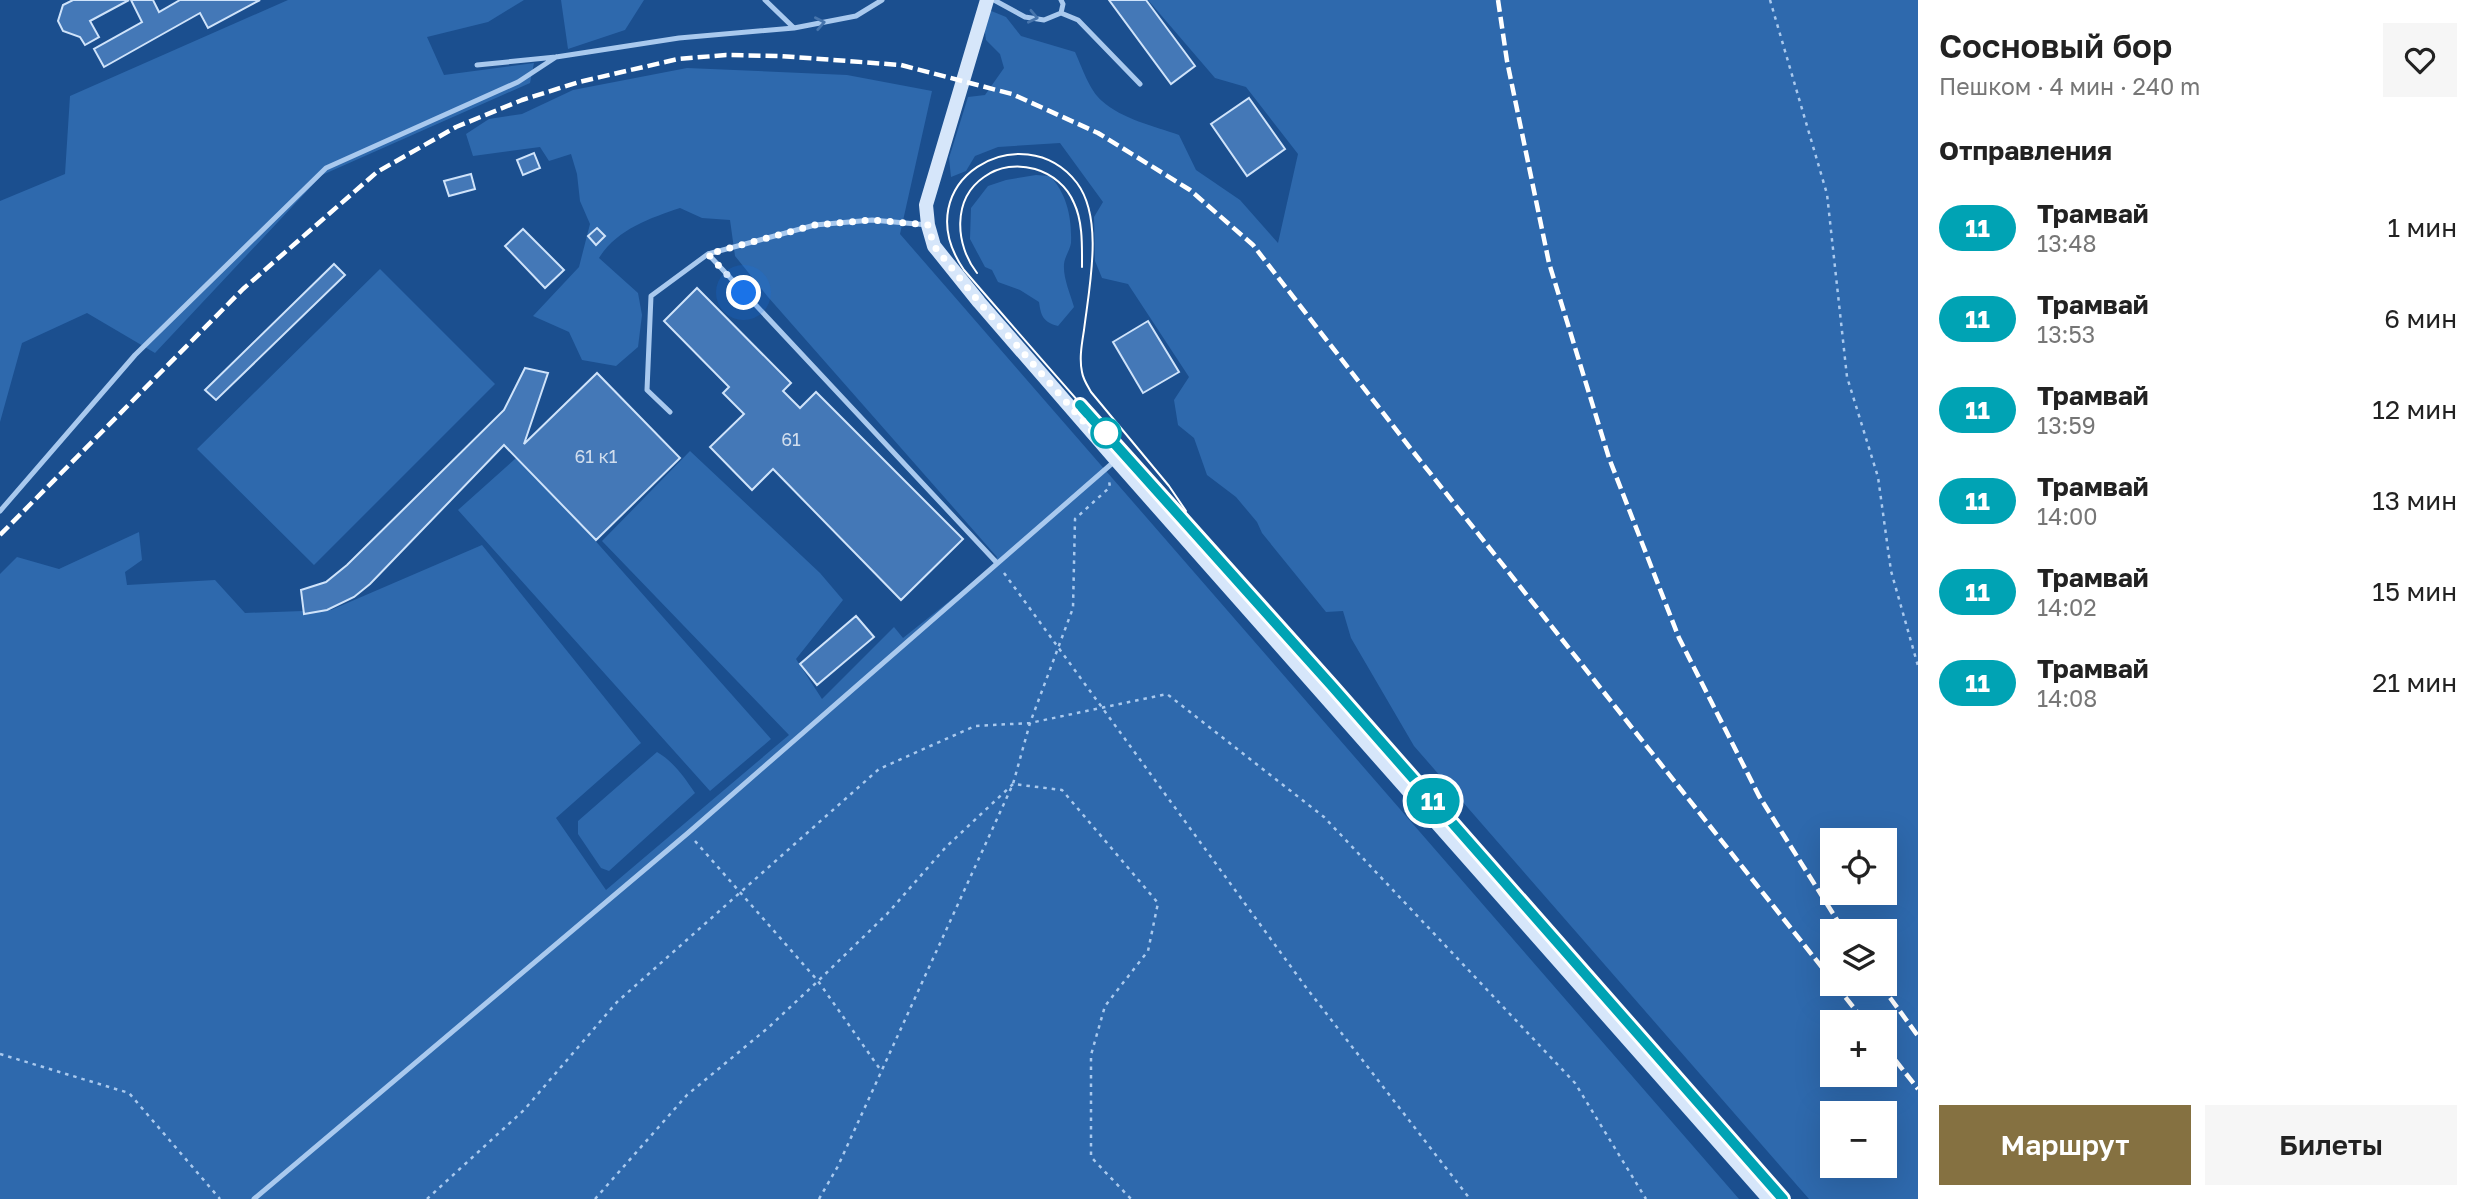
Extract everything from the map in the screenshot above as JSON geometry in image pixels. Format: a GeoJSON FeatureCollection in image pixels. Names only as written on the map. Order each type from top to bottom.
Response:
{"type":"FeatureCollection","features":[{"type":"Feature","properties":{"kind":"main road"},"geometry":{"type":"LineString","coordinates":[[986,0],[926,205],[934,246],[1112,464],[1769,1199]]}},
{"type":"Feature","properties":{"kind":"lane"},"geometry":{"type":"LineString","coordinates":[[765,0],[764,2],[794,28]]}},
{"type":"Feature","properties":{"kind":"lane"},"geometry":{"type":"LineString","coordinates":[[477,65],[556,57],[679,38],[794,28],[856,16],[882,0]]}},
{"type":"Feature","properties":{"kind":"lane"},"geometry":{"type":"LineString","coordinates":[[994,0],[1025,17],[1044,20],[1061,13],[1078,20],[1140,83]]}},
{"type":"Feature","properties":{"kind":"lane"},"geometry":{"type":"LineString","coordinates":[[1061,0],[1061,13]]}},
{"type":"Feature","properties":{"kind":"lane"},"geometry":{"type":"LineString","coordinates":[[0,510],[135,355],[326,168],[518,82],[556,57]]}},
{"type":"Feature","properties":{"kind":"lane"},"geometry":{"type":"LineString","coordinates":[[670,412],[648,390],[651,296],[708,254],[815,225],[872,220],[928,225]]}},
{"type":"Feature","properties":{"kind":"lane"},"geometry":{"type":"LineString","coordinates":[[708,254],[997,563]]}},
{"type":"Feature","properties":{"kind":"lane"},"geometry":{"type":"LineString","coordinates":[[254,1199],[688,833],[1112,464]]}},
{"type":"Feature","properties":{"kind":"path"},"geometry":{"type":"LineString","coordinates":[[1770,0],[1827,194],[1847,377],[1878,477],[1891,571],[1918,666]]}},
{"type":"Feature","properties":{"kind":"path"},"geometry":{"type":"LineString","coordinates":[[819,1199],[838,1167],[1013,784],[1030,723],[1073,608],[1075,519],[1110,487],[1112,464]]}},
{"type":"Feature","properties":{"kind":"path"},"geometry":{"type":"LineString","coordinates":[[997,563],[1305,986],[1470,1199]]}},
{"type":"Feature","properties":{"kind":"path"},"geometry":{"type":"LineString","coordinates":[[427,1199],[524,1110],[617,1002],[879,769],[975,726],[1030,723],[1167,694],[1324,817],[1575,1083],[1646,1199]]}},
{"type":"Feature","properties":{"kind":"path"},"geometry":{"type":"LineString","coordinates":[[595,1199],[687,1095],[769,1027],[818,981],[887,914],[946,847],[1013,784]]}},
{"type":"Feature","properties":{"kind":"path"},"geometry":{"type":"LineString","coordinates":[[1013,784],[1062,790],[1158,903],[1148,951],[1105,1006],[1091,1055],[1091,1157],[1131,1199]]}},
{"type":"Feature","properties":{"kind":"path"},"geometry":{"type":"LineString","coordinates":[[688,833],[818,981],[882,1072]]}},
{"type":"Feature","properties":{"kind":"path"},"geometry":{"type":"LineString","coordinates":[[0,1054],[129,1093],[220,1199]]}},
{"type":"Feature","properties":{"kind":"shaded area"},"geometry":{"type":"Polygon","coordinates":[[[288,0],[524,0],[488,22],[427,37],[444,75],[534,63],[530,83],[322,175],[155,353],[87,313],[22,343],[0,422],[0,201],[65,174],[70,96],[288,0]]]}},
{"type":"Feature","properties":{"kind":"shaded area"},"geometry":{"type":"Polygon","coordinates":[[[561,0],[644,0],[625,30],[568,49],[561,0]]]}},
{"type":"Feature","properties":{"kind":"shaded area"},"geometry":{"type":"Polygon","coordinates":[[[1148,0],[1918,0],[1918,1199],[1809,1199],[1414,746],[1351,638],[1343,611],[1326,612],[1236,497],[1207,475],[1194,438],[1178,425],[1174,400],[1189,377],[1128,284],[1102,278],[1095,261],[1094,217],[1103,202],[1060,143],[998,147],[975,156],[966,171],[951,177],[949,158],[968,97],[985,95],[1004,68],[1000,54],[986,40],[983,18],[989,10],[1006,17],[1021,36],[1075,52],[1093,91],[1119,113],[1179,135],[1196,170],[1240,200],[1278,243],[1298,154],[1246,87],[1215,78],[1148,0]]]}},
{"type":"Feature","properties":{"kind":"shaded area"},"geometry":{"type":"Polygon","coordinates":[[[687,68],[847,75],[932,91],[900,234],[1739,1199],[0,1199],[0,574],[17,557],[59,569],[139,532],[142,560],[125,572],[127,585],[215,580],[245,613],[331,610],[482,545],[641,743],[556,818],[606,890],[789,735],[602,541],[690,451],[820,573],[843,600],[796,659],[822,699],[894,627],[903,638],[991,568],[997,557],[735,256],[730,220],[702,218],[680,208],[635,226],[606,248],[599,258],[638,293],[642,315],[638,347],[616,366],[582,360],[569,332],[533,316],[579,267],[590,224],[580,201],[577,174],[571,154],[549,161],[540,147],[473,156],[466,134],[489,119],[522,114],[573,90],[687,68]]]}},
{"type":"Feature","properties":{"kind":"shaded area"},"geometry":{"type":"Polygon","coordinates":[[[1036,175],[1050,176],[1056,183],[1064,199],[1071,225],[1071,243],[1064,269],[1074,307],[1058,326],[1044,318],[1039,302],[1020,290],[998,282],[992,270],[985,267],[970,239],[971,208],[988,186],[1036,175]]]}},
{"type":"Feature","properties":{"kind":"shaded area"},"geometry":{"type":"Polygon","coordinates":[[[380,269],[495,384],[314,565],[197,449],[380,269]]]}},
{"type":"Feature","properties":{"kind":"shaded area"},"geometry":{"type":"Polygon","coordinates":[[[516,458],[584,528],[771,739],[710,791],[458,510],[516,458]]]}},
{"type":"Feature","properties":{"kind":"shaded area"},"geometry":{"type":"Polygon","coordinates":[[[657,752],[674,765],[695,793],[609,871],[601,868],[578,834],[578,821],[657,752]]]}},
{"type":"Feature","properties":{"kind":"building"},"geometry":{"type":"Polygon","coordinates":[[[73,0],[129,0],[90,21],[99,37],[85,45],[80,37],[63,31],[58,21],[63,5],[73,0]]]}},
{"type":"Feature","properties":{"kind":"building"},"geometry":{"type":"Polygon","coordinates":[[[131,0],[153,0],[159,12],[180,0],[260,0],[208,28],[200,13],[104,67],[94,49],[142,22],[131,0]]]}},
{"type":"Feature","properties":{"kind":"building"},"geometry":{"type":"Polygon","coordinates":[[[1109,0],[1146,0],[1195,66],[1171,84],[1109,0]]]}},
{"type":"Feature","properties":{"kind":"building"},"geometry":{"type":"Polygon","coordinates":[[[1249,98],[1285,149],[1247,176],[1211,124],[1249,98]]]}},
{"type":"Feature","properties":{"kind":"building"},"geometry":{"type":"Polygon","coordinates":[[[534,153],[540,168],[523,175],[517,160],[534,153]]]}},
{"type":"Feature","properties":{"kind":"building"},"geometry":{"type":"Polygon","coordinates":[[[471,174],[475,189],[449,196],[444,181],[471,174]]]}},
{"type":"Feature","properties":{"kind":"building"},"geometry":{"type":"Polygon","coordinates":[[[597,228],[605,236],[596,245],[588,236],[597,228]]]}},
{"type":"Feature","properties":{"kind":"building"},"geometry":{"type":"Polygon","coordinates":[[[523,229],[564,270],[545,288],[505,246],[523,229]]]}},
{"type":"Feature","properties":{"kind":"building"},"geometry":{"type":"Polygon","coordinates":[[[334,264],[345,275],[216,400],[205,390],[334,264]]]}},
{"type":"Feature","properties":{"kind":"building"},"geometry":{"type":"Polygon","coordinates":[[[697,288],[791,383],[783,391],[800,408],[816,392],[963,539],[901,600],[773,469],[752,490],[710,447],[744,414],[723,393],[729,387],[664,321],[697,288]]]}},
{"type":"Feature","properties":{"kind":"building"},"geometry":{"type":"Polygon","coordinates":[[[1148,321],[1179,372],[1143,393],[1113,342],[1148,321]]]}},
{"type":"Feature","properties":{"kind":"building"},"geometry":{"type":"Polygon","coordinates":[[[525,368],[548,373],[524,444],[597,373],[680,458],[596,540],[504,445],[370,584],[354,597],[327,610],[304,614],[301,590],[326,582],[347,565],[504,410],[525,368]]]}},
{"type":"Feature","properties":{"kind":"building"},"geometry":{"type":"Polygon","coordinates":[[[856,616],[874,637],[817,685],[800,664],[856,616]]]}},
{"type":"Feature","properties":{"kind":"tram line"},"geometry":{"type":"LineString","coordinates":[[1186,511],[1169,486],[1091,392],[1083,377],[1081,351],[1091,275],[1092,234],[1090,215],[1077,183],[1054,163],[1028,155],[1001,156],[977,167],[959,185],[948,209],[949,238],[964,270],[1783,1199]]}},
{"type":"Feature","properties":{"kind":"tram line"},"geometry":{"type":"LineString","coordinates":[[977,273],[964,249],[960,223],[962,210],[966,197],[974,186],[996,170],[1009,167],[1035,169],[1047,174],[1067,191],[1079,218],[1082,267]]}},
{"type":"Feature","properties":{"kind":"tram line","name":"11"},"geometry":{"type":"LineString","coordinates":[[1080,405],[1331,685],[1783,1199]]}},
{"type":"Feature","properties":{"kind":"railway"},"geometry":{"type":"LineString","coordinates":[[1498,0],[1507,61],[1549,263],[1609,458],[1679,638],[1759,796],[1836,919]]}},
{"type":"Feature","properties":{"kind":"railway"},"geometry":{"type":"LineString","coordinates":[[0,535],[243,289],[377,172],[456,127],[522,100],[579,82],[678,59],[726,55],[780,56],[901,65],[1012,94],[1098,133],[1190,190],[1253,245],[1411,449],[1820,965]]}},
{"type":"Feature","properties":{"kind":"railway"},"geometry":{"type":"LineString","coordinates":[[1844,996],[1856,1010]]}},
{"type":"Feature","properties":{"kind":"railway"},"geometry":{"type":"LineString","coordinates":[[1889,996],[1918,1036]]}},
{"type":"Feature","properties":{"kind":"railway"},"geometry":{"type":"LineString","coordinates":[[1897,1062],[1918,1089]]}},
{"type":"Feature","properties":{"kind":"route"},"geometry":{"type":"LineString","coordinates":[[744,293],[708,254],[815,225],[872,220],[928,225],[934,246],[979,302],[1096,436],[1106,433]]}}]}
